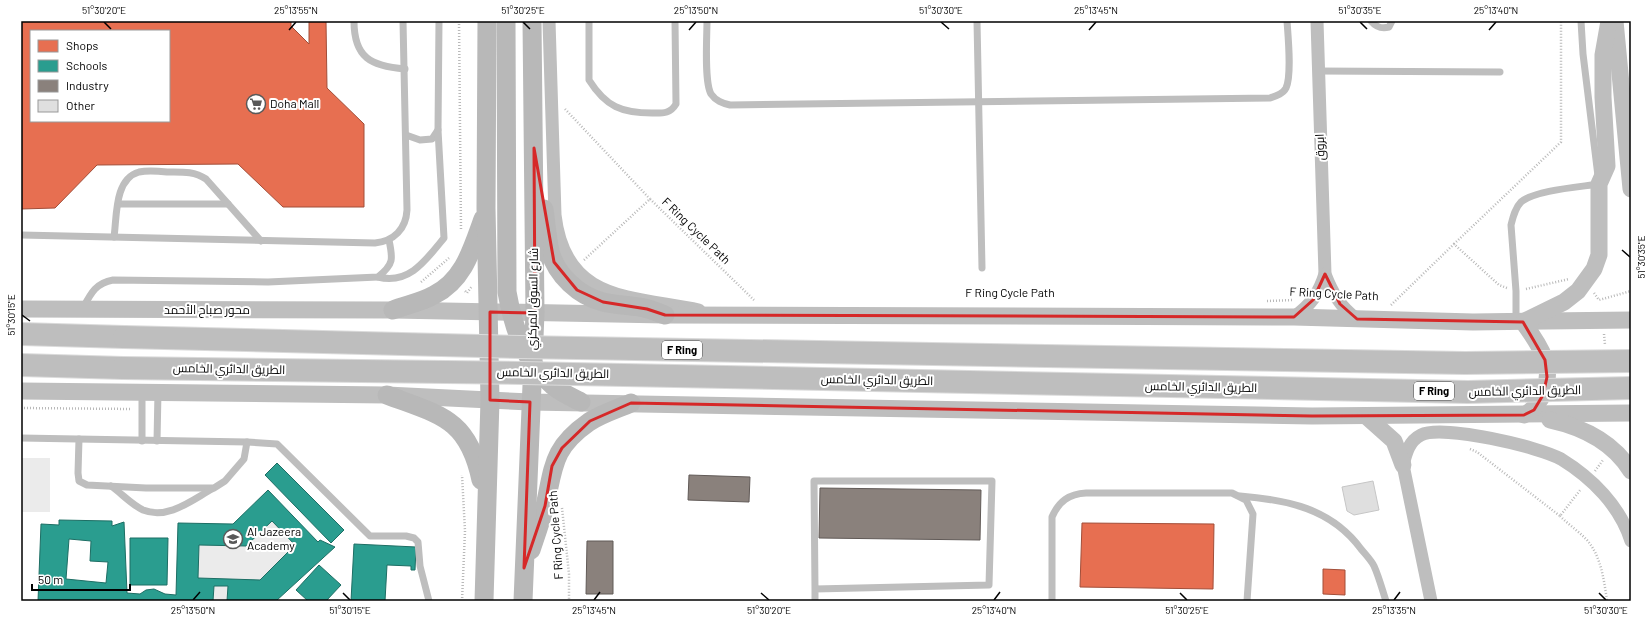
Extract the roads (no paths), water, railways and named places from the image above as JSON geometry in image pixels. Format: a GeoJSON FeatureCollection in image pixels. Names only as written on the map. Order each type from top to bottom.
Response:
{"type":"FeatureCollection","features":[{"type":"Feature","properties":{"kind":"highway","name":"F Ring"},"geometry":{"type":"LineString","coordinates":[[21,334],[520,347],[1457,363],[1631,361]]}},
{"type":"Feature","properties":{"kind":"highway","name":"الطريق الدائري الخامس"},"geometry":{"type":"LineString","coordinates":[[21,365],[123,368],[530,373],[1468,392],[1631,388]]}},
{"type":"Feature","properties":{"kind":"main road"},"geometry":{"type":"LineString","coordinates":[[484,601],[490,400],[490,312],[486,208],[486,21]]}},
{"type":"Feature","properties":{"kind":"main road"},"geometry":{"type":"LineString","coordinates":[[506,21],[507,287],[510,312],[518,337],[532,364],[551,384],[580,402]]}},
{"type":"Feature","properties":{"kind":"main road","name":"شارع السوق المركزي"},"geometry":{"type":"LineString","coordinates":[[523,601],[534,313],[532,21]]}},
{"type":"Feature","properties":{"kind":"main road"},"geometry":{"type":"LineString","coordinates":[[534,148],[549,248],[559,271],[577,290],[589,298],[603,302],[647,309],[665,315]]}},
{"type":"Feature","properties":{"kind":"main road"},"geometry":{"type":"LineString","coordinates":[[393,310],[434,296],[454,280],[467,262],[486,208]]}},
{"type":"Feature","properties":{"kind":"main road"},"geometry":{"type":"LineString","coordinates":[[387,395],[437,414],[452,424],[466,438],[476,457],[487,505]]}},
{"type":"Feature","properties":{"kind":"main road"},"geometry":{"type":"LineString","coordinates":[[524,568],[545,506],[552,466],[562,448],[574,434],[590,421],[631,403]]}},
{"type":"Feature","properties":{"kind":"street"},"geometry":{"type":"LineString","coordinates":[[549,21],[555,215],[562,247],[574,269],[594,286],[605,291],[725,315]]}},
{"type":"Feature","properties":{"kind":"street","name":"ابروق"},"geometry":{"type":"LineString","coordinates":[[1317,21],[1317,72],[1326,274],[1331,290],[1340,304],[1356,319]]}},
{"type":"Feature","properties":{"kind":"street"},"geometry":{"type":"LineString","coordinates":[[1520,322],[1564,302],[1585,283],[1600,255],[1599,184],[1607,166],[1603,55],[1609,21]]}},
{"type":"Feature","properties":{"kind":"street"},"geometry":{"type":"LineString","coordinates":[[1615,21],[1630,162],[1631,189]]}},
{"type":"Feature","properties":{"kind":"street","name":"ابروق"},"geometry":{"type":"LineString","coordinates":[[1294,317],[1313,300],[1321,288],[1326,274]]}},
{"type":"Feature","properties":{"kind":"street","name":"محور صباح الأحمد"},"geometry":{"type":"LineString","coordinates":[[21,309],[393,310]]}},
{"type":"Feature","properties":{"kind":"street"},"geometry":{"type":"LineString","coordinates":[[393,310],[665,315],[1294,317],[1520,322],[1631,320]]}},
{"type":"Feature","properties":{"kind":"street"},"geometry":{"type":"LineString","coordinates":[[1520,322],[1545,360],[1547,377],[1543,395],[1534,410],[1524,415]]}},
{"type":"Feature","properties":{"kind":"street"},"geometry":{"type":"LineString","coordinates":[[21,391],[323,396],[387,395]]}},
{"type":"Feature","properties":{"kind":"street","name":"الطريق الدائري الخامس"},"geometry":{"type":"LineString","coordinates":[[387,395],[530,402],[1366,416],[1631,413]]}},
{"type":"Feature","properties":{"kind":"street"},"geometry":{"type":"LineString","coordinates":[[1524,415],[1565,423],[1593,434],[1612,448],[1631,471]]}},
{"type":"Feature","properties":{"kind":"street"},"geometry":{"type":"LineString","coordinates":[[1366,416],[1394,441],[1404,465],[1431,601]]}},
{"type":"Feature","properties":{"kind":"street"},"geometry":{"type":"LineString","coordinates":[[1404,465],[1410,444],[1420,435],[1430,432],[1460,434],[1539,449],[1560,459],[1589,480],[1613,505],[1623,521],[1631,541]]}},
{"type":"Feature","properties":{"kind":"lane"},"geometry":{"type":"LineString","coordinates":[[354,21],[354,38],[362,53],[376,65],[405,69]]}},
{"type":"Feature","properties":{"kind":"lane"},"geometry":{"type":"LineString","coordinates":[[21,235],[375,243],[389,240],[400,230],[407,217],[403,21]]}},
{"type":"Feature","properties":{"kind":"lane"},"geometry":{"type":"LineString","coordinates":[[83,309],[90,294],[103,282],[113,280],[268,282],[378,278],[390,280],[404,277],[425,261],[444,238],[438,130],[439,21]]}},
{"type":"Feature","properties":{"kind":"lane"},"geometry":{"type":"LineString","coordinates":[[589,21],[589,80],[609,102],[622,111],[633,113],[667,113],[673,109],[676,104],[676,21]]}},
{"type":"Feature","properties":{"kind":"lane"},"geometry":{"type":"LineString","coordinates":[[707,21],[708,85],[710,92],[722,103],[730,105],[979,100],[1270,98],[1281,94],[1286,88],[1288,76],[1287,21]]}},
{"type":"Feature","properties":{"kind":"lane"},"geometry":{"type":"LineString","coordinates":[[977,21],[982,268]]}},
{"type":"Feature","properties":{"kind":"lane"},"geometry":{"type":"LineString","coordinates":[[1371,21],[1378,27],[1384,28],[1389,27],[1392,21]]}},
{"type":"Feature","properties":{"kind":"lane"},"geometry":{"type":"LineString","coordinates":[[1520,322],[1511,225],[1513,214],[1520,204],[1535,195],[1599,184],[1583,54],[1581,21]]}},
{"type":"Feature","properties":{"kind":"lane"},"geometry":{"type":"LineString","coordinates":[[1317,72],[1500,72]]}},
{"type":"Feature","properties":{"kind":"lane"},"geometry":{"type":"LineString","coordinates":[[406,135],[420,140],[432,139],[438,130]]}},
{"type":"Feature","properties":{"kind":"lane"},"geometry":{"type":"LineString","coordinates":[[114,237],[122,187],[126,180],[139,172],[147,171],[195,174],[206,180],[261,241]]}},
{"type":"Feature","properties":{"kind":"lane"},"geometry":{"type":"LineString","coordinates":[[119,204],[228,204]]}},
{"type":"Feature","properties":{"kind":"lane"},"geometry":{"type":"LineString","coordinates":[[378,278],[387,270],[393,259],[389,240]]}},
{"type":"Feature","properties":{"kind":"lane"},"geometry":{"type":"LineString","coordinates":[[142,440],[142,409],[150,392]]}},
{"type":"Feature","properties":{"kind":"lane"},"geometry":{"type":"LineString","coordinates":[[150,392],[157,441]]}},
{"type":"Feature","properties":{"kind":"lane"},"geometry":{"type":"LineString","coordinates":[[21,438],[247,442],[277,444],[370,536],[406,536],[414,538],[418,542],[420,566],[429,601]]}},
{"type":"Feature","properties":{"kind":"lane"},"geometry":{"type":"LineString","coordinates":[[79,439],[79,481],[87,485],[214,488]]}},
{"type":"Feature","properties":{"kind":"lane"},"geometry":{"type":"LineString","coordinates":[[110,486],[139,507],[152,512],[174,510],[225,481],[244,459],[247,442]]}},
{"type":"Feature","properties":{"kind":"lane"},"geometry":{"type":"LineString","coordinates":[[815,589],[989,585],[992,481],[814,481],[815,601]]}},
{"type":"Feature","properties":{"kind":"lane"},"geometry":{"type":"LineString","coordinates":[[1052,601],[1052,517],[1058,505],[1068,496],[1086,493],[1232,493],[1246,500],[1253,514],[1247,601]]}},
{"type":"Feature","properties":{"kind":"lane"},"geometry":{"type":"LineString","coordinates":[[1240,496],[1272,499],[1304,507],[1321,513],[1340,526],[1356,542],[1373,565],[1386,601]]}},
{"type":"Feature","properties":{"kind":"place","name":"Doha Mall"},"geometry":{"type":"Point","coordinates":[256,104]}},
{"type":"Feature","properties":{"kind":"place","name":"Al Jazeera Academy"},"geometry":{"type":"Point","coordinates":[233,539]}}]}
